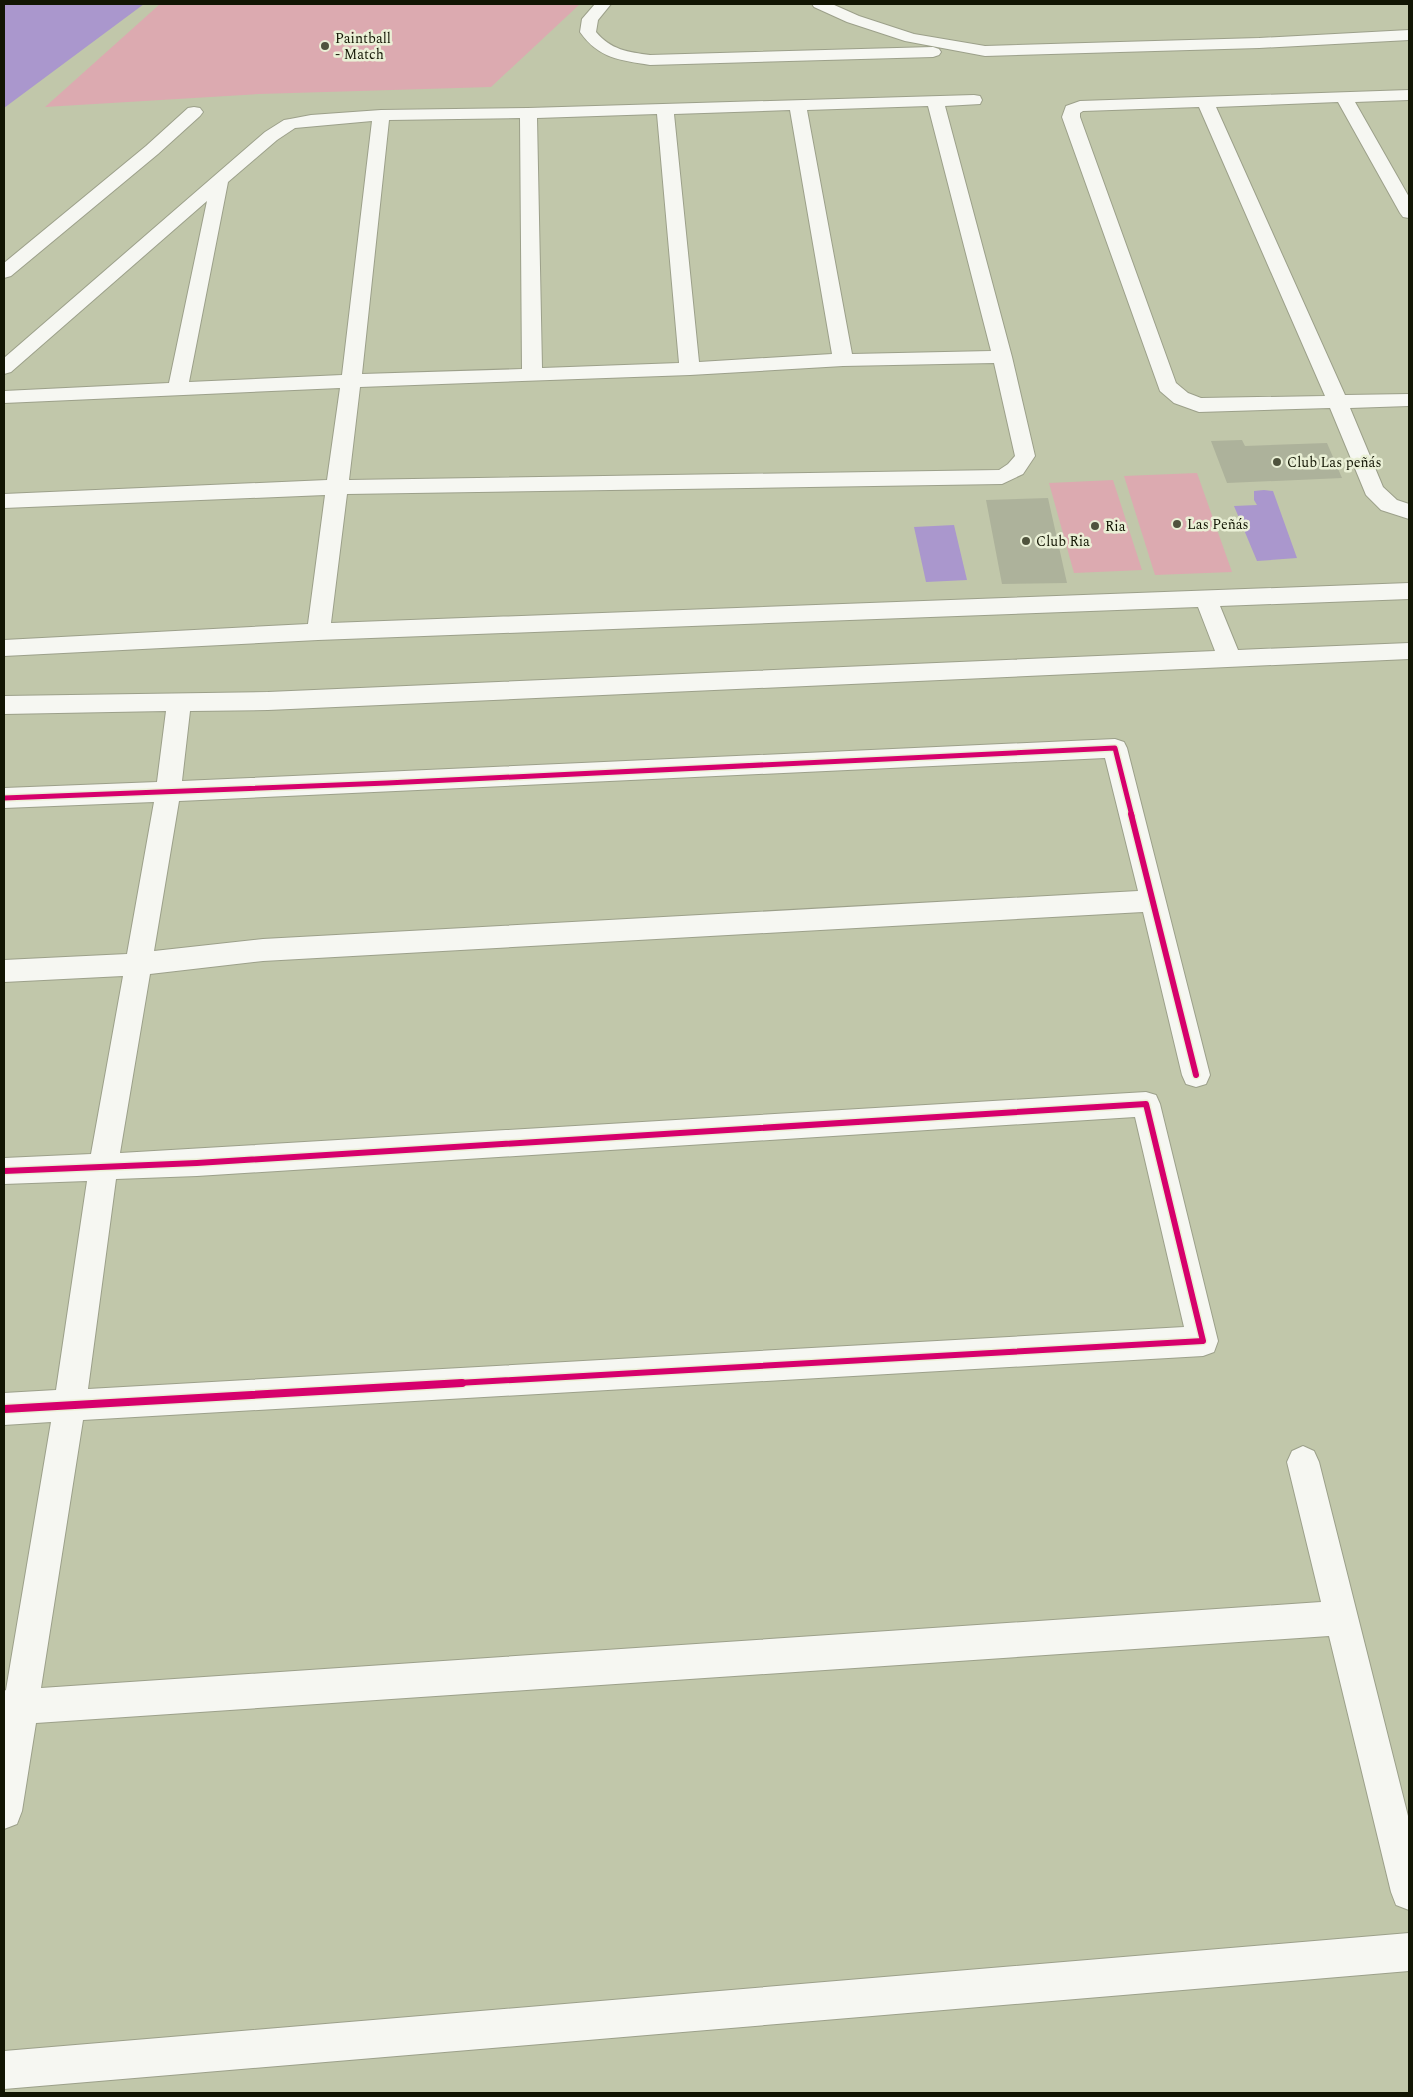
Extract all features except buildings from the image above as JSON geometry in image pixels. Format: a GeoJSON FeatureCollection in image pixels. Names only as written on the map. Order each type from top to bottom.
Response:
{"type":"FeatureCollection","features":[{"type":"Feature","properties":{"kind":"street"},"geometry":{"type":"LineString","coordinates":[[603,4],[590,19],[588,32],[598,46],[614,54],[650,60],[1249,44],[1409,35]]}},
{"type":"Feature","properties":{"kind":"street"},"geometry":{"type":"LineString","coordinates":[[820,4],[853,19],[911,38],[985,51]]}},
{"type":"Feature","properties":{"kind":"street"},"geometry":{"type":"LineString","coordinates":[[1409,95],[1080,106],[1072,110],[1071,117],[1167,386],[1182,398],[1199,405],[1409,400]]}},
{"type":"Feature","properties":{"kind":"street"},"geometry":{"type":"LineString","coordinates":[[1343,96],[1409,213]]}},
{"type":"Feature","properties":{"kind":"street"},"geometry":{"type":"LineString","coordinates":[[4,368],[271,136],[290,124],[311,120],[381,115],[528,113],[974,100]]}},
{"type":"Feature","properties":{"kind":"street"},"geometry":{"type":"LineString","coordinates":[[1205,101],[1338,403],[1374,490],[1389,505],[1409,512]]}},
{"type":"Feature","properties":{"kind":"street"},"geometry":{"type":"LineString","coordinates":[[4,501],[336,487],[1002,477],[1013,472],[1022,464],[1025,456],[1002,357],[935,102]]}},
{"type":"Feature","properties":{"kind":"street"},"geometry":{"type":"LineString","coordinates":[[798,105],[842,360]]}},
{"type":"Feature","properties":{"kind":"street"},"geometry":{"type":"LineString","coordinates":[[665,109],[690,369]]}},
{"type":"Feature","properties":{"kind":"street"},"geometry":{"type":"LineString","coordinates":[[4,272],[152,150],[194,112]]}},
{"type":"Feature","properties":{"kind":"street"},"geometry":{"type":"LineString","coordinates":[[528,113],[532,375]]}},
{"type":"Feature","properties":{"kind":"street"},"geometry":{"type":"LineString","coordinates":[[318,632],[381,115]]}},
{"type":"Feature","properties":{"kind":"street"},"geometry":{"type":"LineString","coordinates":[[178,388],[220,180]]}},
{"type":"Feature","properties":{"kind":"street"},"geometry":{"type":"LineString","coordinates":[[4,397],[178,388],[690,369],[842,360],[1002,357]]}},
{"type":"Feature","properties":{"kind":"street"},"geometry":{"type":"LineString","coordinates":[[4,648],[318,632],[1409,591]]}},
{"type":"Feature","properties":{"kind":"street"},"geometry":{"type":"LineString","coordinates":[[1206,600],[1230,659]]}},
{"type":"Feature","properties":{"kind":"street"},"geometry":{"type":"LineString","coordinates":[[4,705],[278,700],[1409,651]]}},
{"type":"Feature","properties":{"kind":"street"},"geometry":{"type":"LineString","coordinates":[[4,1810],[13,1707],[70,1404],[104,1166],[168,792],[179,702]]}},
{"type":"Feature","properties":{"kind":"street"},"geometry":{"type":"LineString","coordinates":[[4,798],[1115,748],[1151,901],[1196,1075]]}},
{"type":"Feature","properties":{"kind":"street"},"geometry":{"type":"LineString","coordinates":[[4,971],[140,964],[262,950],[1151,901]]}},
{"type":"Feature","properties":{"kind":"street"},"geometry":{"type":"LineString","coordinates":[[4,1171],[197,1163],[1146,1104],[1203,1341],[4,1409]]}},
{"type":"Feature","properties":{"kind":"street"},"geometry":{"type":"LineString","coordinates":[[1303,1462],[1409,1892]]}},
{"type":"Feature","properties":{"kind":"street"},"geometry":{"type":"LineString","coordinates":[[13,1707],[1341,1618]]}},
{"type":"Feature","properties":{"kind":"street"},"geometry":{"type":"LineString","coordinates":[[4,2070],[1409,1952]]}},
{"type":"Feature","properties":{"kind":"shaded area"},"geometry":{"type":"Polygon","coordinates":[[[4,4],[144,4],[4,108],[4,4]]]}},
{"type":"Feature","properties":{"kind":"shaded area","name":"Paintball - Match"},"geometry":{"type":"Polygon","coordinates":[[[160,4],[580,4],[491,87],[259,94],[45,107],[160,4]]]}},
{"type":"Feature","properties":{"kind":"shaded area","name":"Las Peñás"},"geometry":{"type":"Polygon","coordinates":[[[1197,473],[1232,572],[1155,575],[1124,476],[1197,473]]]}},
{"type":"Feature","properties":{"kind":"shaded area","name":"Ria"},"geometry":{"type":"Polygon","coordinates":[[[1113,480],[1142,570],[1074,573],[1049,483],[1113,480]]]}},
{"type":"Feature","properties":{"kind":"shaded area"},"geometry":{"type":"Polygon","coordinates":[[[1254,491],[1273,491],[1297,558],[1257,561],[1234,506],[1257,505],[1254,500],[1254,491]]]}},
{"type":"Feature","properties":{"kind":"shaded area"},"geometry":{"type":"Polygon","coordinates":[[[954,525],[967,580],[926,582],[914,527],[954,525]]]}},
{"type":"Feature","properties":{"kind":"cycle path"},"geometry":{"type":"LineString","coordinates":[[4,798],[387,783],[1115,748],[1196,1075]]}},
{"type":"Feature","properties":{"kind":"cycle path"},"geometry":{"type":"LineString","coordinates":[[4,1171],[197,1163],[1146,1104],[1203,1341],[4,1409]]}},
{"type":"Feature","properties":{"kind":"place","name":"Paintball - Match"},"geometry":{"type":"Point","coordinates":[325,46]}},
{"type":"Feature","properties":{"kind":"place","name":"Club Las peñás"},"geometry":{"type":"Point","coordinates":[1277,462]}},
{"type":"Feature","properties":{"kind":"place","name":"Las Peñás"},"geometry":{"type":"Point","coordinates":[1177,524]}},
{"type":"Feature","properties":{"kind":"place","name":"Ria"},"geometry":{"type":"Point","coordinates":[1095,526]}},
{"type":"Feature","properties":{"kind":"place","name":"Club Ria"},"geometry":{"type":"Point","coordinates":[1026,541]}}]}
